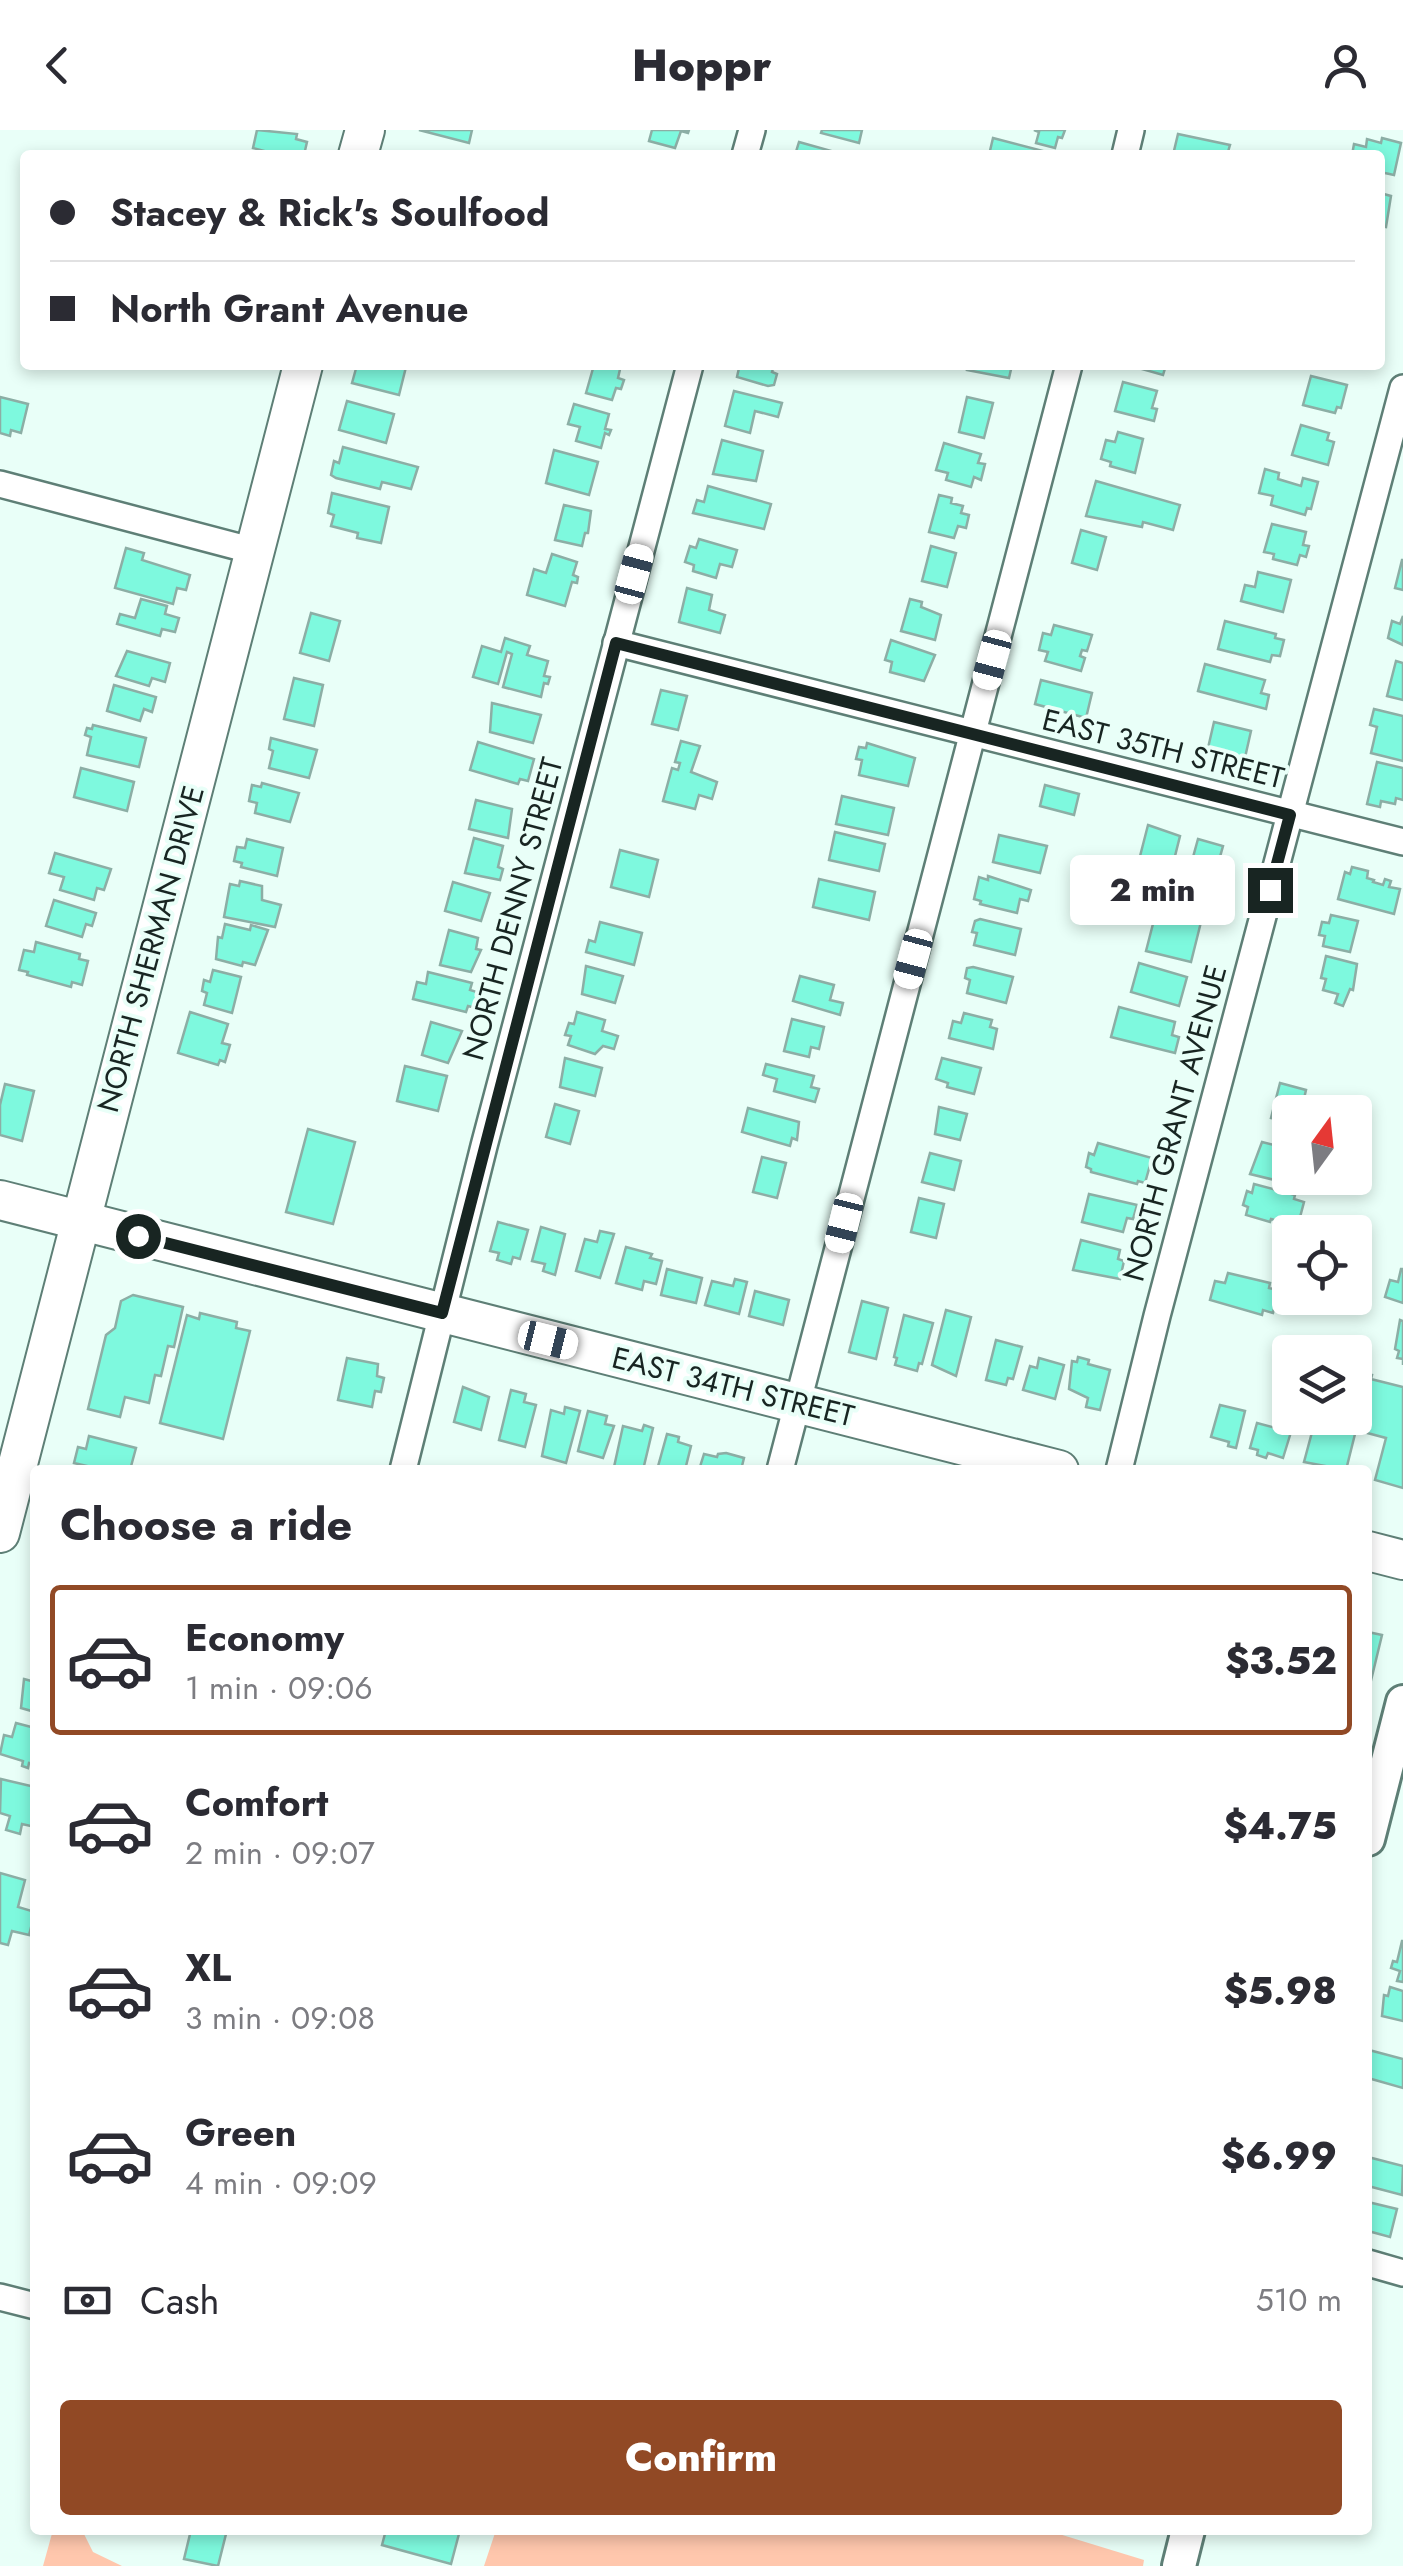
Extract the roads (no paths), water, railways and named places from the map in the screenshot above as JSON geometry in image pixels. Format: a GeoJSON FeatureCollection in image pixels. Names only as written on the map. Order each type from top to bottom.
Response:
{"type":"FeatureCollection","features":[{"type":"Feature","properties":{"kind":"main road","name":"NORTH SHERMAN DRIVE"},"geometry":{"type":"LineString","coordinates":[[0,1532],[302,370]]}},
{"type":"Feature","properties":{"kind":"main road","name":"EAST 34TH STREET"},"geometry":{"type":"LineString","coordinates":[[0,1200],[1040,1465]]}},
{"type":"Feature","properties":{"kind":"main road"},"geometry":{"type":"LineString","coordinates":[[1372,1552],[1403,1560]]}},
{"type":"Feature","properties":{"kind":"street","name":"NORTH DENNY STREET"},"geometry":{"type":"LineString","coordinates":[[403,1465],[689,370]]}},
{"type":"Feature","properties":{"kind":"street"},"geometry":{"type":"LineString","coordinates":[[781,1465],[1068,370]]}},
{"type":"Feature","properties":{"kind":"street","name":"NORTH GRANT AVENUE"},"geometry":{"type":"LineString","coordinates":[[1120,1465],[1403,388]]}},
{"type":"Feature","properties":{"kind":"street"},"geometry":{"type":"LineString","coordinates":[[0,484],[254,551]]}},
{"type":"Feature","properties":{"kind":"street","name":"EAST 35TH STREET"},"geometry":{"type":"LineString","coordinates":[[616,643],[1403,842]]}},
{"type":"Feature","properties":{"kind":"street"},"geometry":{"type":"LineString","coordinates":[[1372,1823],[1403,1702]]}},
{"type":"Feature","properties":{"kind":"street"},"geometry":{"type":"LineString","coordinates":[[1372,2264],[1403,2273]]}},
{"type":"Feature","properties":{"kind":"street"},"geometry":{"type":"LineString","coordinates":[[0,2297],[30,2305]]}},
{"type":"Feature","properties":{"kind":"street"},"geometry":{"type":"LineString","coordinates":[[1179,2566],[1187,2535]]}}]}
